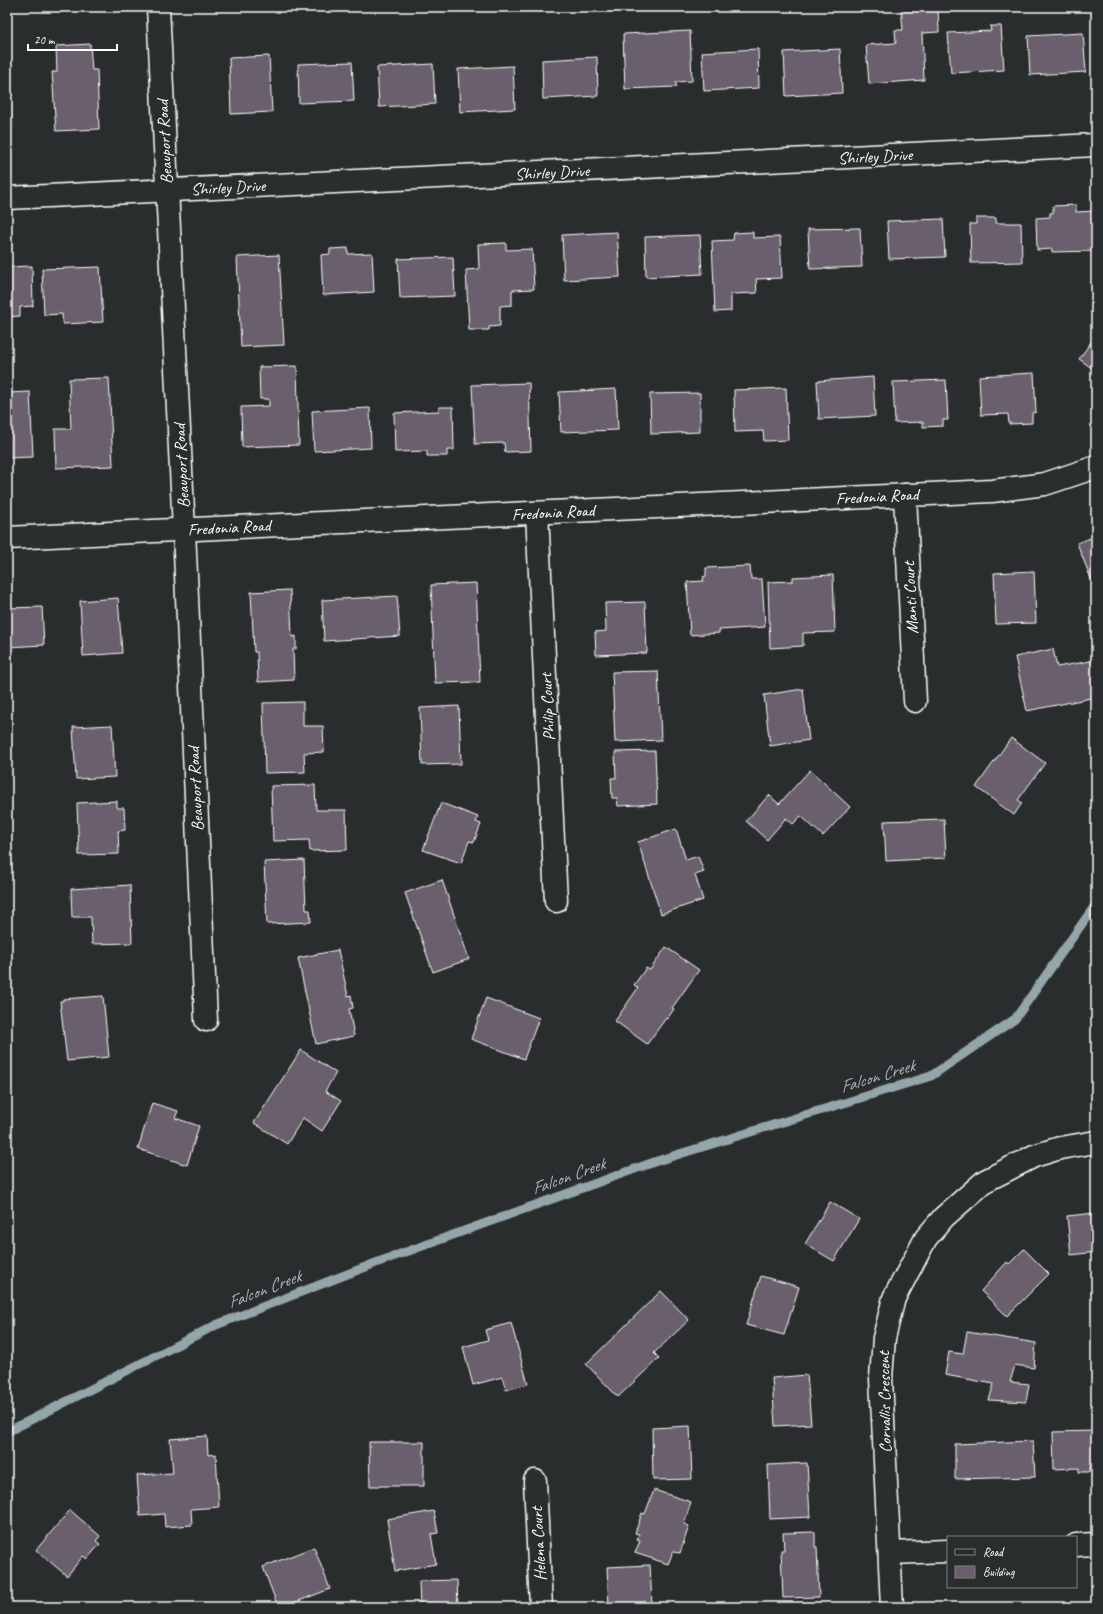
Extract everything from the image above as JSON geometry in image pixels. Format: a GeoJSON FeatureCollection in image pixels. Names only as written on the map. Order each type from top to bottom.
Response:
{"type":"FeatureCollection","features":[{"type":"Feature","properties":{"kind":"street","name":"Beauport Road"},"geometry":{"type":"LineString","coordinates":[[158,7],[184,530],[206,1020]]}},
{"type":"Feature","properties":{"kind":"street","name":"Shirley Drive"},"geometry":{"type":"LineString","coordinates":[[7,198],[1096,145]]}},
{"type":"Feature","properties":{"kind":"street","name":"Fredonia Road"},"geometry":{"type":"LineString","coordinates":[[7,538],[904,495],[1018,488],[1045,484],[1096,467]]}},
{"type":"Feature","properties":{"kind":"street","name":"Manti Court"},"geometry":{"type":"LineString","coordinates":[[904,495],[915,701]]}},
{"type":"Feature","properties":{"kind":"street","name":"Philip Court"},"geometry":{"type":"LineString","coordinates":[[537,513],[556,901]]}},
{"type":"Feature","properties":{"kind":"street","name":"Corvallis Crescent"},"geometry":{"type":"LineString","coordinates":[[892,1607],[881,1378],[884,1338],[890,1311],[898,1292],[926,1238],[944,1217],[985,1182],[1034,1156],[1060,1148],[1096,1142]]}},
{"type":"Feature","properties":{"kind":"street","name":"Helena Court"},"geometry":{"type":"LineString","coordinates":[[535,1481],[541,1607]]}},
{"type":"Feature","properties":{"kind":"street"},"geometry":{"type":"LineString","coordinates":[[1077,1545],[1096,1544]]}},
{"type":"Feature","properties":{"kind":"street"},"geometry":{"type":"LineString","coordinates":[[890,1553],[947,1551]]}},
{"type":"Feature","properties":{"kind":"building"},"geometry":{"type":"Polygon","coordinates":[[[901,7],[938,7],[939,32],[922,33],[924,80],[869,84],[866,45],[896,43],[895,30],[903,30],[901,7]]]}},
{"type":"Feature","properties":{"kind":"building"},"geometry":{"type":"Polygon","coordinates":[[[990,26],[1001,26],[1004,70],[951,73],[948,33],[991,31],[990,26]]]}},
{"type":"Feature","properties":{"kind":"building"},"geometry":{"type":"Polygon","coordinates":[[[690,31],[692,81],[676,82],[676,87],[625,89],[623,34],[690,31]]]}},
{"type":"Feature","properties":{"kind":"building"},"geometry":{"type":"Polygon","coordinates":[[[1083,33],[1086,72],[1030,75],[1028,36],[1083,33]]]}},
{"type":"Feature","properties":{"kind":"building"},"geometry":{"type":"Polygon","coordinates":[[[90,44],[92,70],[97,70],[99,129],[56,131],[52,72],[57,72],[56,46],[90,44]]]}},
{"type":"Feature","properties":{"kind":"building"},"geometry":{"type":"Polygon","coordinates":[[[758,49],[759,88],[704,91],[702,52],[758,49]]]}},
{"type":"Feature","properties":{"kind":"building"},"geometry":{"type":"Polygon","coordinates":[[[840,49],[842,93],[786,96],[784,52],[840,49]]]}},
{"type":"Feature","properties":{"kind":"building"},"geometry":{"type":"Polygon","coordinates":[[[269,56],[272,112],[231,114],[229,58],[269,56]]]}},
{"type":"Feature","properties":{"kind":"building"},"geometry":{"type":"Polygon","coordinates":[[[597,57],[598,96],[543,99],[542,60],[597,57]]]}},
{"type":"Feature","properties":{"kind":"building"},"geometry":{"type":"Polygon","coordinates":[[[352,62],[354,101],[299,103],[298,64],[352,62]]]}},
{"type":"Feature","properties":{"kind":"building"},"geometry":{"type":"Polygon","coordinates":[[[433,64],[435,104],[379,107],[377,67],[433,64]]]}},
{"type":"Feature","properties":{"kind":"building"},"geometry":{"type":"Polygon","coordinates":[[[513,66],[515,109],[460,112],[458,69],[513,66]]]}},
{"type":"Feature","properties":{"kind":"building"},"geometry":{"type":"Polygon","coordinates":[[[7,73],[9,73],[12,124],[10,124],[10,132],[7,133],[7,73]]]}},
{"type":"Feature","properties":{"kind":"building"},"geometry":{"type":"Polygon","coordinates":[[[1076,205],[1076,212],[1096,211],[1096,251],[1052,252],[1052,249],[1037,250],[1036,218],[1050,217],[1050,213],[1053,213],[1053,206],[1076,205]]]}},
{"type":"Feature","properties":{"kind":"building"},"geometry":{"type":"Polygon","coordinates":[[[976,218],[996,218],[996,223],[1021,223],[1022,262],[971,263],[970,224],[976,224],[976,218]]]}},
{"type":"Feature","properties":{"kind":"building"},"geometry":{"type":"Polygon","coordinates":[[[943,219],[945,257],[889,259],[887,221],[943,219]]]}},
{"type":"Feature","properties":{"kind":"building"},"geometry":{"type":"Polygon","coordinates":[[[860,228],[862,267],[810,269],[808,229],[860,228]]]}},
{"type":"Feature","properties":{"kind":"building"},"geometry":{"type":"Polygon","coordinates":[[[617,232],[620,277],[564,280],[562,235],[617,232]]]}},
{"type":"Feature","properties":{"kind":"building"},"geometry":{"type":"Polygon","coordinates":[[[753,232],[753,238],[780,237],[782,278],[756,279],[757,293],[731,294],[731,311],[715,312],[712,241],[733,240],[734,233],[753,232]]]}},
{"type":"Feature","properties":{"kind":"building"},"geometry":{"type":"Polygon","coordinates":[[[700,235],[702,274],[646,277],[645,237],[700,235]]]}},
{"type":"Feature","properties":{"kind":"building"},"geometry":{"type":"Polygon","coordinates":[[[506,243],[506,250],[532,249],[534,289],[512,290],[512,305],[500,306],[500,326],[489,327],[489,330],[469,330],[466,270],[479,269],[478,244],[506,243]]]}},
{"type":"Feature","properties":{"kind":"building"},"geometry":{"type":"Polygon","coordinates":[[[348,248],[348,254],[372,253],[374,292],[323,295],[321,255],[330,254],[330,249],[348,248]]]}},
{"type":"Feature","properties":{"kind":"building"},"geometry":{"type":"Polygon","coordinates":[[[279,255],[284,345],[241,347],[237,257],[279,255]]]}},
{"type":"Feature","properties":{"kind":"building"},"geometry":{"type":"Polygon","coordinates":[[[453,257],[455,296],[400,298],[398,259],[453,257]]]}},
{"type":"Feature","properties":{"kind":"building"},"geometry":{"type":"Polygon","coordinates":[[[32,266],[33,306],[20,307],[20,316],[7,317],[7,267],[32,266]]]}},
{"type":"Feature","properties":{"kind":"building"},"geometry":{"type":"Polygon","coordinates":[[[100,267],[103,322],[63,324],[62,314],[44,315],[42,269],[100,267]]]}},
{"type":"Feature","properties":{"kind":"building"},"geometry":{"type":"Polygon","coordinates":[[[1096,335],[1096,371],[1079,359],[1096,335]]]}},
{"type":"Feature","properties":{"kind":"building"},"geometry":{"type":"Polygon","coordinates":[[[297,366],[299,445],[242,447],[241,407],[269,406],[269,399],[260,399],[259,367],[297,366]]]}},
{"type":"Feature","properties":{"kind":"building"},"geometry":{"type":"Polygon","coordinates":[[[1034,373],[1036,412],[1032,413],[1032,423],[1009,424],[1008,414],[981,415],[979,376],[1034,373]]]}},
{"type":"Feature","properties":{"kind":"building"},"geometry":{"type":"Polygon","coordinates":[[[873,377],[875,416],[819,419],[817,381],[873,377]]]}},
{"type":"Feature","properties":{"kind":"building"},"geometry":{"type":"Polygon","coordinates":[[[109,378],[113,466],[56,468],[55,429],[71,429],[69,379],[109,378]]]}},
{"type":"Feature","properties":{"kind":"building"},"geometry":{"type":"Polygon","coordinates":[[[946,380],[948,420],[943,420],[943,426],[923,427],[923,422],[895,423],[893,382],[946,380]]]}},
{"type":"Feature","properties":{"kind":"building"},"geometry":{"type":"Polygon","coordinates":[[[529,383],[531,451],[505,452],[504,443],[475,444],[472,385],[529,383]]]}},
{"type":"Feature","properties":{"kind":"building"},"geometry":{"type":"Polygon","coordinates":[[[786,388],[788,440],[764,441],[763,431],[735,432],[734,390],[786,388]]]}},
{"type":"Feature","properties":{"kind":"building"},"geometry":{"type":"Polygon","coordinates":[[[616,389],[618,430],[561,432],[559,392],[616,389]]]}},
{"type":"Feature","properties":{"kind":"building"},"geometry":{"type":"Polygon","coordinates":[[[30,392],[33,457],[7,458],[7,393],[30,392]]]}},
{"type":"Feature","properties":{"kind":"building"},"geometry":{"type":"Polygon","coordinates":[[[700,393],[700,432],[651,434],[650,394],[700,393]]]}},
{"type":"Feature","properties":{"kind":"building"},"geometry":{"type":"Polygon","coordinates":[[[439,407],[453,407],[454,450],[447,450],[447,456],[427,456],[427,451],[395,452],[394,413],[439,411],[439,407]]]}},
{"type":"Feature","properties":{"kind":"building"},"geometry":{"type":"Polygon","coordinates":[[[370,408],[371,448],[314,451],[312,411],[370,408]]]}},
{"type":"Feature","properties":{"kind":"building"},"geometry":{"type":"Polygon","coordinates":[[[1096,536],[1096,582],[1093,584],[1077,543],[1096,536]]]}},
{"type":"Feature","properties":{"kind":"building"},"geometry":{"type":"Polygon","coordinates":[[[750,566],[751,579],[762,579],[765,627],[719,630],[719,633],[690,635],[687,582],[704,581],[703,577],[706,576],[706,568],[750,566]]]}},
{"type":"Feature","properties":{"kind":"building"},"geometry":{"type":"Polygon","coordinates":[[[1034,571],[1036,623],[996,624],[994,573],[1034,571]]]}},
{"type":"Feature","properties":{"kind":"building"},"geometry":{"type":"Polygon","coordinates":[[[833,575],[835,632],[803,633],[803,646],[770,648],[768,582],[793,581],[793,577],[833,575]]]}},
{"type":"Feature","properties":{"kind":"building"},"geometry":{"type":"Polygon","coordinates":[[[476,583],[480,682],[435,683],[431,585],[476,583]]]}},
{"type":"Feature","properties":{"kind":"building"},"geometry":{"type":"Polygon","coordinates":[[[290,590],[292,637],[296,636],[296,649],[293,649],[294,680],[258,682],[257,652],[254,652],[251,592],[290,590]]]}},
{"type":"Feature","properties":{"kind":"building"},"geometry":{"type":"Polygon","coordinates":[[[397,596],[400,636],[324,641],[322,600],[397,596]]]}},
{"type":"Feature","properties":{"kind":"building"},"geometry":{"type":"Polygon","coordinates":[[[118,598],[122,653],[83,656],[80,601],[118,598]]]}},
{"type":"Feature","properties":{"kind":"building"},"geometry":{"type":"Polygon","coordinates":[[[645,602],[647,653],[596,655],[595,632],[606,631],[605,603],[645,602]]]}},
{"type":"Feature","properties":{"kind":"building"},"geometry":{"type":"Polygon","coordinates":[[[42,607],[44,645],[7,647],[7,608],[42,607]]]}},
{"type":"Feature","properties":{"kind":"building"},"geometry":{"type":"Polygon","coordinates":[[[1053,649],[1057,667],[1096,660],[1096,697],[1027,711],[1015,657],[1053,649]]]}},
{"type":"Feature","properties":{"kind":"building"},"geometry":{"type":"Polygon","coordinates":[[[658,671],[661,740],[615,742],[612,672],[658,671]]]}},
{"type":"Feature","properties":{"kind":"building"},"geometry":{"type":"Polygon","coordinates":[[[803,689],[809,740],[770,746],[764,695],[803,689]]]}},
{"type":"Feature","properties":{"kind":"building"},"geometry":{"type":"Polygon","coordinates":[[[303,702],[303,726],[323,726],[324,752],[304,753],[305,772],[265,773],[263,703],[303,702]]]}},
{"type":"Feature","properties":{"kind":"building"},"geometry":{"type":"Polygon","coordinates":[[[459,706],[461,764],[422,765],[420,708],[459,706]]]}},
{"type":"Feature","properties":{"kind":"building"},"geometry":{"type":"Polygon","coordinates":[[[112,725],[115,777],[76,779],[73,727],[112,725]]]}},
{"type":"Feature","properties":{"kind":"building"},"geometry":{"type":"Polygon","coordinates":[[[1011,738],[1045,763],[1018,800],[1022,803],[1014,815],[976,787],[1011,738]]]}},
{"type":"Feature","properties":{"kind":"building"},"geometry":{"type":"Polygon","coordinates":[[[655,751],[657,804],[618,806],[617,798],[612,798],[611,778],[616,778],[615,752],[655,751]]]}},
{"type":"Feature","properties":{"kind":"building"},"geometry":{"type":"Polygon","coordinates":[[[810,770],[850,807],[823,836],[801,816],[793,824],[786,818],[767,840],[746,821],[769,795],[779,804],[810,770]]]}},
{"type":"Feature","properties":{"kind":"building"},"geometry":{"type":"Polygon","coordinates":[[[315,785],[316,810],[346,810],[347,850],[310,851],[309,840],[273,841],[271,786],[315,785]]]}},
{"type":"Feature","properties":{"kind":"building"},"geometry":{"type":"Polygon","coordinates":[[[117,801],[117,808],[124,808],[125,830],[118,831],[119,854],[79,855],[77,803],[117,801]]]}},
{"type":"Feature","properties":{"kind":"building"},"geometry":{"type":"Polygon","coordinates":[[[441,803],[478,817],[476,822],[481,824],[474,842],[469,841],[461,863],[423,850],[441,803]]]}},
{"type":"Feature","properties":{"kind":"building"},"geometry":{"type":"Polygon","coordinates":[[[944,819],[946,858],[886,861],[884,821],[944,819]]]}},
{"type":"Feature","properties":{"kind":"building"},"geometry":{"type":"Polygon","coordinates":[[[676,829],[686,860],[698,856],[704,872],[695,875],[703,900],[661,914],[638,842],[676,829]]]}},
{"type":"Feature","properties":{"kind":"building"},"geometry":{"type":"Polygon","coordinates":[[[304,860],[306,910],[310,910],[311,922],[267,924],[264,862],[304,860]]]}},
{"type":"Feature","properties":{"kind":"building"},"geometry":{"type":"Polygon","coordinates":[[[442,880],[469,959],[433,972],[405,893],[442,880]]]}},
{"type":"Feature","properties":{"kind":"building"},"geometry":{"type":"Polygon","coordinates":[[[130,885],[132,943],[92,944],[91,917],[72,917],[71,889],[130,885]]]}},
{"type":"Feature","properties":{"kind":"building"},"geometry":{"type":"Polygon","coordinates":[[[666,947],[699,970],[672,1008],[674,1009],[667,1019],[666,1018],[647,1044],[615,1021],[638,988],[634,985],[646,968],[650,970],[666,947]]]}},
{"type":"Feature","properties":{"kind":"building"},"geometry":{"type":"Polygon","coordinates":[[[338,950],[348,996],[351,995],[353,1008],[349,1009],[354,1036],[316,1044],[298,958],[338,950]]]}},
{"type":"Feature","properties":{"kind":"building"},"geometry":{"type":"Polygon","coordinates":[[[103,996],[109,1057],[67,1061],[60,1001],[63,1001],[63,999],[103,996]]]}},
{"type":"Feature","properties":{"kind":"building"},"geometry":{"type":"Polygon","coordinates":[[[486,998],[539,1018],[524,1059],[471,1039],[486,998]]]}},
{"type":"Feature","properties":{"kind":"building"},"geometry":{"type":"Polygon","coordinates":[[[301,1050],[336,1073],[325,1091],[341,1101],[322,1131],[303,1118],[287,1144],[254,1123],[301,1050]]]}},
{"type":"Feature","properties":{"kind":"building"},"geometry":{"type":"Polygon","coordinates":[[[152,1103],[178,1111],[175,1118],[199,1126],[187,1165],[138,1149],[152,1103]]]}},
{"type":"Feature","properties":{"kind":"building"},"geometry":{"type":"Polygon","coordinates":[[[830,1202],[859,1219],[834,1261],[805,1244],[830,1202]]]}},
{"type":"Feature","properties":{"kind":"building"},"geometry":{"type":"Polygon","coordinates":[[[1096,1213],[1096,1252],[1071,1255],[1067,1216],[1096,1213]]]}},
{"type":"Feature","properties":{"kind":"building"},"geometry":{"type":"Polygon","coordinates":[[[1024,1249],[1049,1274],[1007,1316],[981,1291],[1007,1262],[1009,1264],[1024,1249]]]}},
{"type":"Feature","properties":{"kind":"building"},"geometry":{"type":"Polygon","coordinates":[[[761,1276],[799,1287],[784,1335],[746,1325],[761,1276]]]}},
{"type":"Feature","properties":{"kind":"building"},"geometry":{"type":"Polygon","coordinates":[[[661,1291],[689,1320],[654,1353],[659,1358],[618,1397],[586,1364],[661,1291]]]}},
{"type":"Feature","properties":{"kind":"building"},"geometry":{"type":"Polygon","coordinates":[[[511,1323],[528,1384],[506,1390],[502,1377],[473,1385],[463,1347],[488,1340],[485,1330],[511,1323]]]}},
{"type":"Feature","properties":{"kind":"building"},"geometry":{"type":"Polygon","coordinates":[[[967,1332],[1036,1343],[1034,1368],[1015,1365],[1010,1382],[1029,1384],[1026,1402],[989,1400],[994,1384],[945,1375],[949,1352],[963,1354],[967,1332]]]}},
{"type":"Feature","properties":{"kind":"building"},"geometry":{"type":"Polygon","coordinates":[[[807,1375],[811,1424],[775,1426],[772,1378],[807,1375]]]}},
{"type":"Feature","properties":{"kind":"building"},"geometry":{"type":"Polygon","coordinates":[[[690,1426],[692,1479],[653,1480],[652,1428],[690,1426]]]}},
{"type":"Feature","properties":{"kind":"building"},"geometry":{"type":"Polygon","coordinates":[[[1096,1431],[1096,1467],[1090,1467],[1090,1472],[1079,1472],[1079,1468],[1054,1469],[1053,1432],[1096,1431]]]}},
{"type":"Feature","properties":{"kind":"building"},"geometry":{"type":"Polygon","coordinates":[[[207,1436],[208,1455],[216,1454],[219,1507],[191,1509],[192,1525],[165,1527],[164,1514],[140,1516],[137,1475],[173,1473],[170,1439],[207,1436]]]}},
{"type":"Feature","properties":{"kind":"building"},"geometry":{"type":"Polygon","coordinates":[[[1033,1441],[1035,1477],[955,1479],[955,1444],[1033,1441]]]}},
{"type":"Feature","properties":{"kind":"building"},"geometry":{"type":"Polygon","coordinates":[[[369,1442],[424,1442],[424,1486],[370,1486],[369,1442]]]}},
{"type":"Feature","properties":{"kind":"building"},"geometry":{"type":"Polygon","coordinates":[[[807,1463],[810,1517],[770,1519],[768,1465],[807,1463]]]}},
{"type":"Feature","properties":{"kind":"building"},"geometry":{"type":"Polygon","coordinates":[[[654,1490],[691,1502],[684,1524],[689,1526],[680,1553],[673,1552],[668,1564],[635,1553],[640,1541],[637,1540],[639,1534],[635,1533],[642,1513],[645,1514],[654,1490]]]}},
{"type":"Feature","properties":{"kind":"building"},"geometry":{"type":"Polygon","coordinates":[[[70,1510],[100,1536],[96,1541],[100,1544],[87,1559],[83,1556],[67,1576],[36,1550],[70,1510]]]}},
{"type":"Feature","properties":{"kind":"building"},"geometry":{"type":"Polygon","coordinates":[[[434,1511],[438,1533],[431,1534],[436,1564],[395,1571],[387,1519],[434,1511]]]}},
{"type":"Feature","properties":{"kind":"building"},"geometry":{"type":"Polygon","coordinates":[[[815,1532],[819,1597],[783,1598],[781,1550],[784,1550],[783,1533],[815,1532]]]}},
{"type":"Feature","properties":{"kind":"building"},"geometry":{"type":"Polygon","coordinates":[[[314,1547],[330,1589],[283,1607],[278,1607],[263,1567],[314,1547]]]}},
{"type":"Feature","properties":{"kind":"building"},"geometry":{"type":"Polygon","coordinates":[[[650,1565],[652,1607],[609,1607],[607,1567],[650,1565]]]}},
{"type":"Feature","properties":{"kind":"building"},"geometry":{"type":"Polygon","coordinates":[[[457,1580],[458,1607],[420,1607],[419,1581],[457,1580]]]}},
{"type":"Feature","properties":{"kind":"waterway","name":"Falcon Creek"},"geometry":{"type":"LineString","coordinates":[[7,1432],[216,1325],[381,1261],[657,1161],[931,1076],[1015,1019],[1096,904]]}}]}
